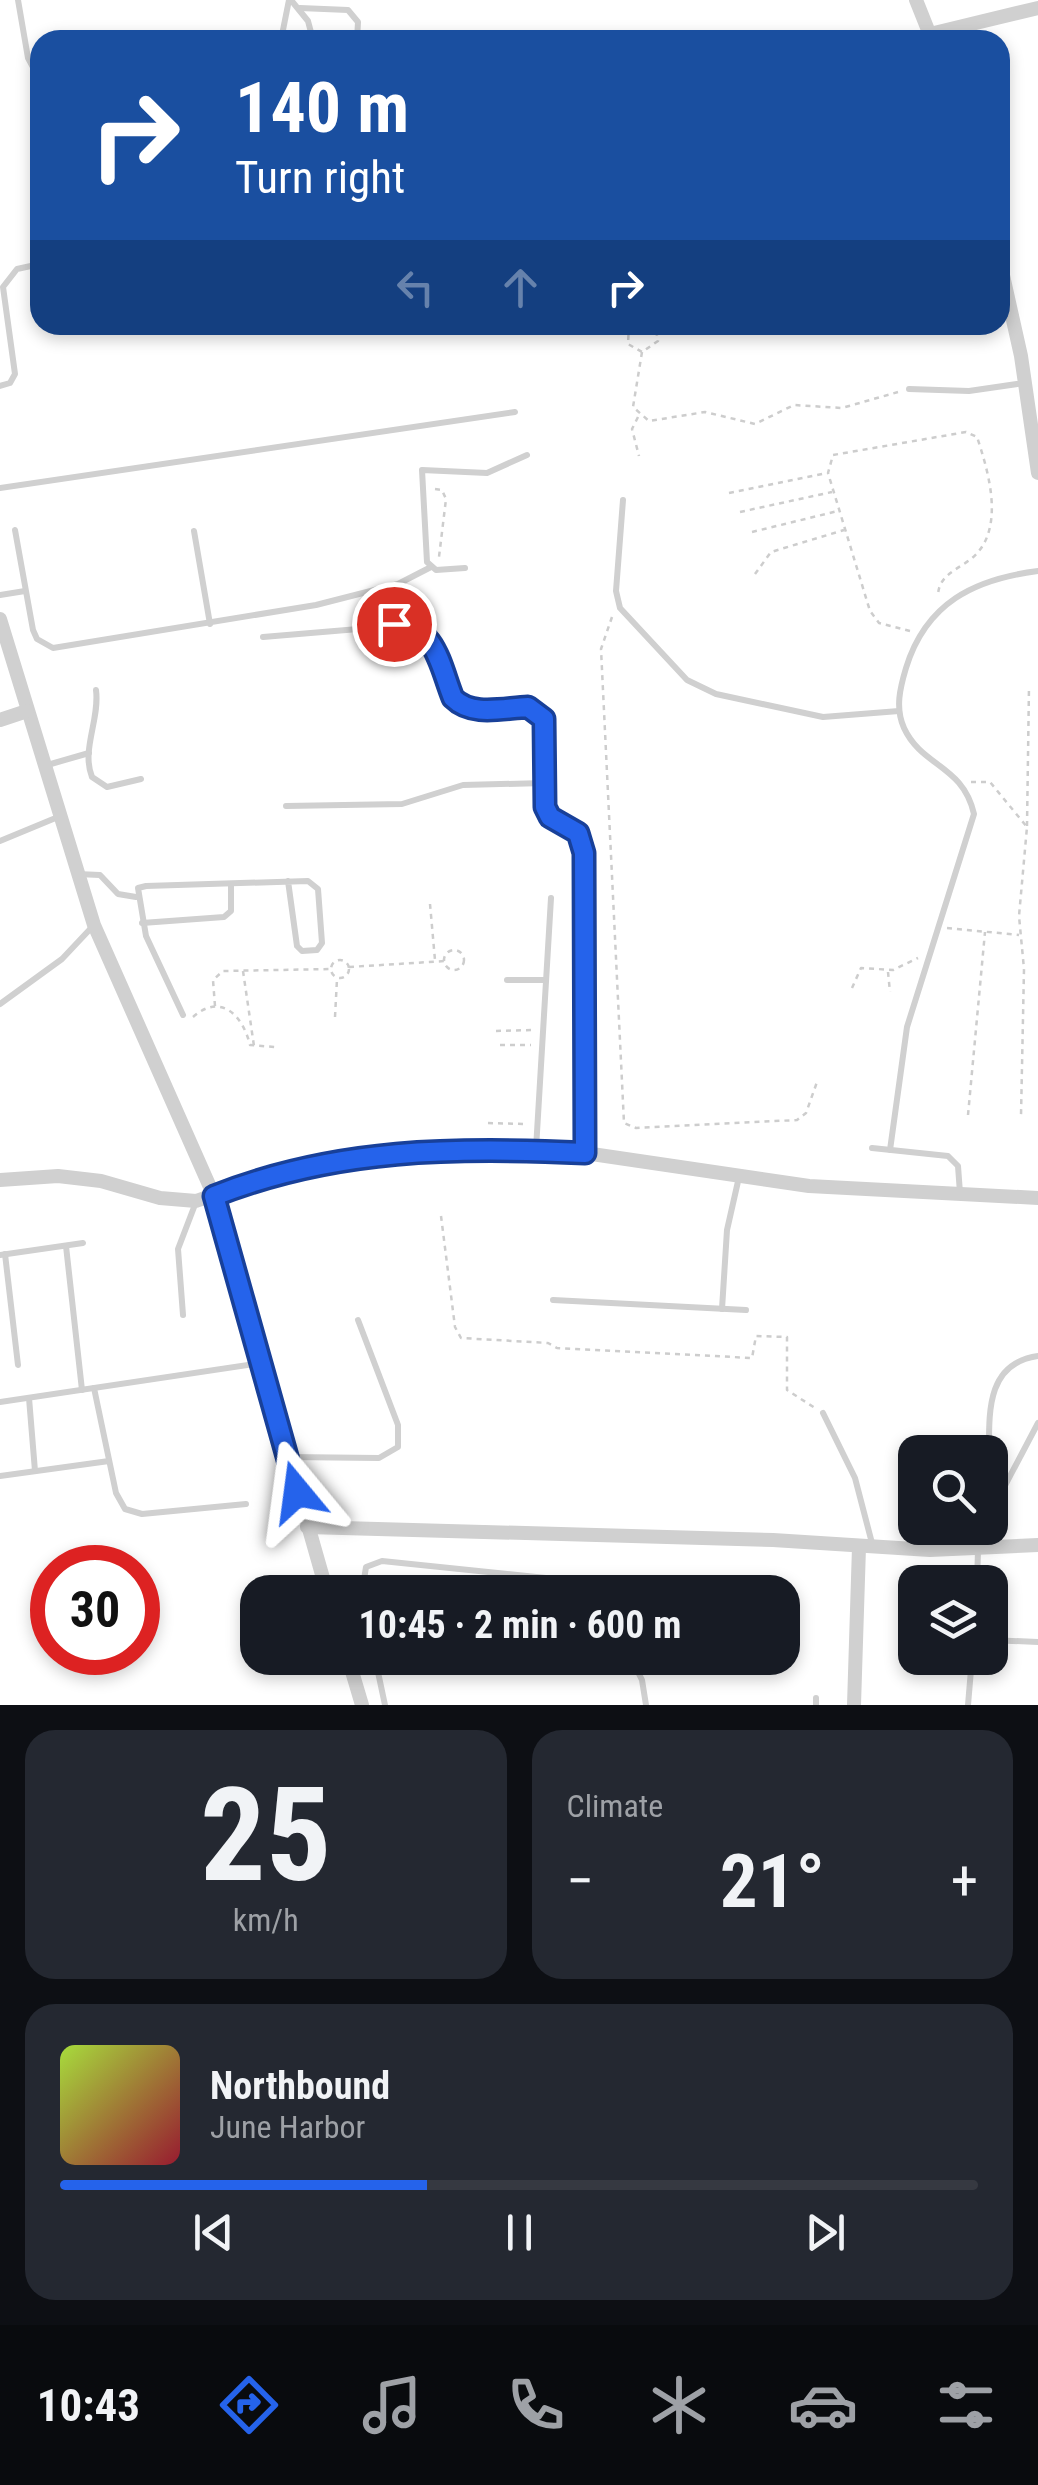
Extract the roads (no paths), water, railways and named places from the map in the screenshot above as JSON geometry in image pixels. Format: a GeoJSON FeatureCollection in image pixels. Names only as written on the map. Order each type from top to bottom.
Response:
{"type":"FeatureCollection","features":[{"type":"Feature","properties":{"kind":"street"},"geometry":{"type":"LineString","coordinates":[[916,0],[928,30]]}},
{"type":"Feature","properties":{"kind":"street"},"geometry":{"type":"LineString","coordinates":[[957,30],[1038,8]]}},
{"type":"Feature","properties":{"kind":"street"},"geometry":{"type":"LineString","coordinates":[[1010,310],[1038,472]]}},
{"type":"Feature","properties":{"kind":"street"},"geometry":{"type":"LineString","coordinates":[[0,619],[94,926],[214,1196],[322,1575]]}},
{"type":"Feature","properties":{"kind":"street"},"geometry":{"type":"LineString","coordinates":[[0,720],[27,711]]}},
{"type":"Feature","properties":{"kind":"street"},"geometry":{"type":"LineString","coordinates":[[585,1153],[586,906]]}},
{"type":"Feature","properties":{"kind":"street"},"geometry":{"type":"LineString","coordinates":[[0,1180],[58,1176],[101,1181],[178,1202],[196,1201],[274,1174],[338,1159],[437,1150],[536,1151],[585,1153],[809,1186],[1038,1198]]}},
{"type":"Feature","properties":{"kind":"street"},"geometry":{"type":"LineString","coordinates":[[307,1526],[866,1547],[983,1549],[1038,1545]]}},
{"type":"Feature","properties":{"kind":"street"},"geometry":{"type":"LineString","coordinates":[[854,1705],[866,1547]]}},
{"type":"Feature","properties":{"kind":"street"},"geometry":{"type":"LineString","coordinates":[[353,1675],[362,1705]]}},
{"type":"Feature","properties":{"kind":"lane"},"geometry":{"type":"LineString","coordinates":[[18,0],[30,62]]}},
{"type":"Feature","properties":{"kind":"lane"},"geometry":{"type":"LineString","coordinates":[[283,30],[290,0],[300,8],[309,30]]}},
{"type":"Feature","properties":{"kind":"lane"},"geometry":{"type":"LineString","coordinates":[[300,8],[348,10],[358,22],[358,30]]}},
{"type":"Feature","properties":{"kind":"lane"},"geometry":{"type":"LineString","coordinates":[[0,386],[10,383],[15,374],[3,287],[17,270],[30,267]]}},
{"type":"Feature","properties":{"kind":"lane"},"geometry":{"type":"LineString","coordinates":[[909,389],[969,391],[1025,383]]}},
{"type":"Feature","properties":{"kind":"lane"},"geometry":{"type":"LineString","coordinates":[[0,488],[515,412]]}},
{"type":"Feature","properties":{"kind":"lane"},"geometry":{"type":"LineString","coordinates":[[431,567],[421,482],[425,468],[474,475],[500,469],[527,455]]}},
{"type":"Feature","properties":{"kind":"lane"},"geometry":{"type":"LineString","coordinates":[[623,500],[616,591],[620,608],[674,670],[716,694],[823,717],[899,710]]}},
{"type":"Feature","properties":{"kind":"lane"},"geometry":{"type":"LineString","coordinates":[[14,530],[33,630],[53,648],[210,624],[381,590],[431,567],[465,568]]}},
{"type":"Feature","properties":{"kind":"lane"},"geometry":{"type":"LineString","coordinates":[[194,531],[210,624]]}},
{"type":"Feature","properties":{"kind":"lane"},"geometry":{"type":"LineString","coordinates":[[890,1150],[905,1041],[936,927],[972,834],[974,814],[964,786],[912,741],[899,710],[908,661],[942,607],[976,583],[1038,571]]}},
{"type":"Feature","properties":{"kind":"lane"},"geometry":{"type":"LineString","coordinates":[[0,595],[25,591]]}},
{"type":"Feature","properties":{"kind":"lane"},"geometry":{"type":"LineString","coordinates":[[264,637],[394,624],[418,629],[434,646],[453,698],[460,706],[470,710],[528,707],[541,713],[544,783],[550,817],[578,833],[583,842],[586,906]]}},
{"type":"Feature","properties":{"kind":"lane"},"geometry":{"type":"LineString","coordinates":[[96,690],[98,712],[89,768],[99,784],[116,787],[141,779]]}},
{"type":"Feature","properties":{"kind":"lane"},"geometry":{"type":"LineString","coordinates":[[43,766],[89,753]]}},
{"type":"Feature","properties":{"kind":"lane"},"geometry":{"type":"LineString","coordinates":[[286,806],[402,804],[463,785],[544,783]]}},
{"type":"Feature","properties":{"kind":"lane"},"geometry":{"type":"LineString","coordinates":[[0,840],[58,817]]}},
{"type":"Feature","properties":{"kind":"lane"},"geometry":{"type":"LineString","coordinates":[[76,874],[100,875],[118,894],[136,897]]}},
{"type":"Feature","properties":{"kind":"lane"},"geometry":{"type":"LineString","coordinates":[[183,1015],[142,923],[136,897],[141,886],[288,881],[316,885],[322,942],[317,950],[302,951],[296,946],[288,881]]}},
{"type":"Feature","properties":{"kind":"lane"},"geometry":{"type":"LineString","coordinates":[[142,923],[224,917],[231,911],[231,884]]}},
{"type":"Feature","properties":{"kind":"lane"},"geometry":{"type":"LineString","coordinates":[[536,1151],[551,898]]}},
{"type":"Feature","properties":{"kind":"lane"},"geometry":{"type":"LineString","coordinates":[[0,1004],[76,947],[94,926]]}},
{"type":"Feature","properties":{"kind":"lane"},"geometry":{"type":"LineString","coordinates":[[507,980],[546,980]]}},
{"type":"Feature","properties":{"kind":"lane"},"geometry":{"type":"LineString","coordinates":[[872,1148],[948,1156],[958,1166],[960,1194]]}},
{"type":"Feature","properties":{"kind":"lane"},"geometry":{"type":"LineString","coordinates":[[722,1309],[727,1230],[740,1176]]}},
{"type":"Feature","properties":{"kind":"lane"},"geometry":{"type":"LineString","coordinates":[[183,1315],[178,1248],[196,1201]]}},
{"type":"Feature","properties":{"kind":"lane"},"geometry":{"type":"LineString","coordinates":[[18,1365],[2,1255],[83,1243]]}},
{"type":"Feature","properties":{"kind":"lane"},"geometry":{"type":"LineString","coordinates":[[66,1246],[82,1390]]}},
{"type":"Feature","properties":{"kind":"lane"},"geometry":{"type":"LineString","coordinates":[[553,1300],[746,1310]]}},
{"type":"Feature","properties":{"kind":"lane"},"geometry":{"type":"LineString","coordinates":[[287,1456],[380,1458],[398,1447],[398,1426],[358,1320]]}},
{"type":"Feature","properties":{"kind":"lane"},"geometry":{"type":"LineString","coordinates":[[990,1435],[996,1382],[1007,1367],[1022,1358],[1038,1356]]}},
{"type":"Feature","properties":{"kind":"lane"},"geometry":{"type":"LineString","coordinates":[[0,1402],[261,1363]]}},
{"type":"Feature","properties":{"kind":"lane"},"geometry":{"type":"LineString","coordinates":[[94,1388],[119,1502],[132,1514],[246,1504]]}},
{"type":"Feature","properties":{"kind":"lane"},"geometry":{"type":"LineString","coordinates":[[29,1398],[35,1471]]}},
{"type":"Feature","properties":{"kind":"lane"},"geometry":{"type":"LineString","coordinates":[[823,1413],[855,1478],[866,1547]]}},
{"type":"Feature","properties":{"kind":"lane"},"geometry":{"type":"LineString","coordinates":[[1008,1480],[1038,1423]]}},
{"type":"Feature","properties":{"kind":"lane"},"geometry":{"type":"LineString","coordinates":[[0,1476],[109,1461]]}},
{"type":"Feature","properties":{"kind":"lane"},"geometry":{"type":"LineString","coordinates":[[980,1565],[984,1545]]}},
{"type":"Feature","properties":{"kind":"lane"},"geometry":{"type":"LineString","coordinates":[[365,1575],[366,1567],[382,1561],[516,1575]]}},
{"type":"Feature","properties":{"kind":"lane"},"geometry":{"type":"LineString","coordinates":[[1008,1641],[1038,1642]]}},
{"type":"Feature","properties":{"kind":"lane"},"geometry":{"type":"LineString","coordinates":[[379,1675],[385,1705]]}},
{"type":"Feature","properties":{"kind":"lane"},"geometry":{"type":"LineString","coordinates":[[639,1675],[646,1705]]}},
{"type":"Feature","properties":{"kind":"lane"},"geometry":{"type":"LineString","coordinates":[[968,1705],[971,1675]]}}]}
